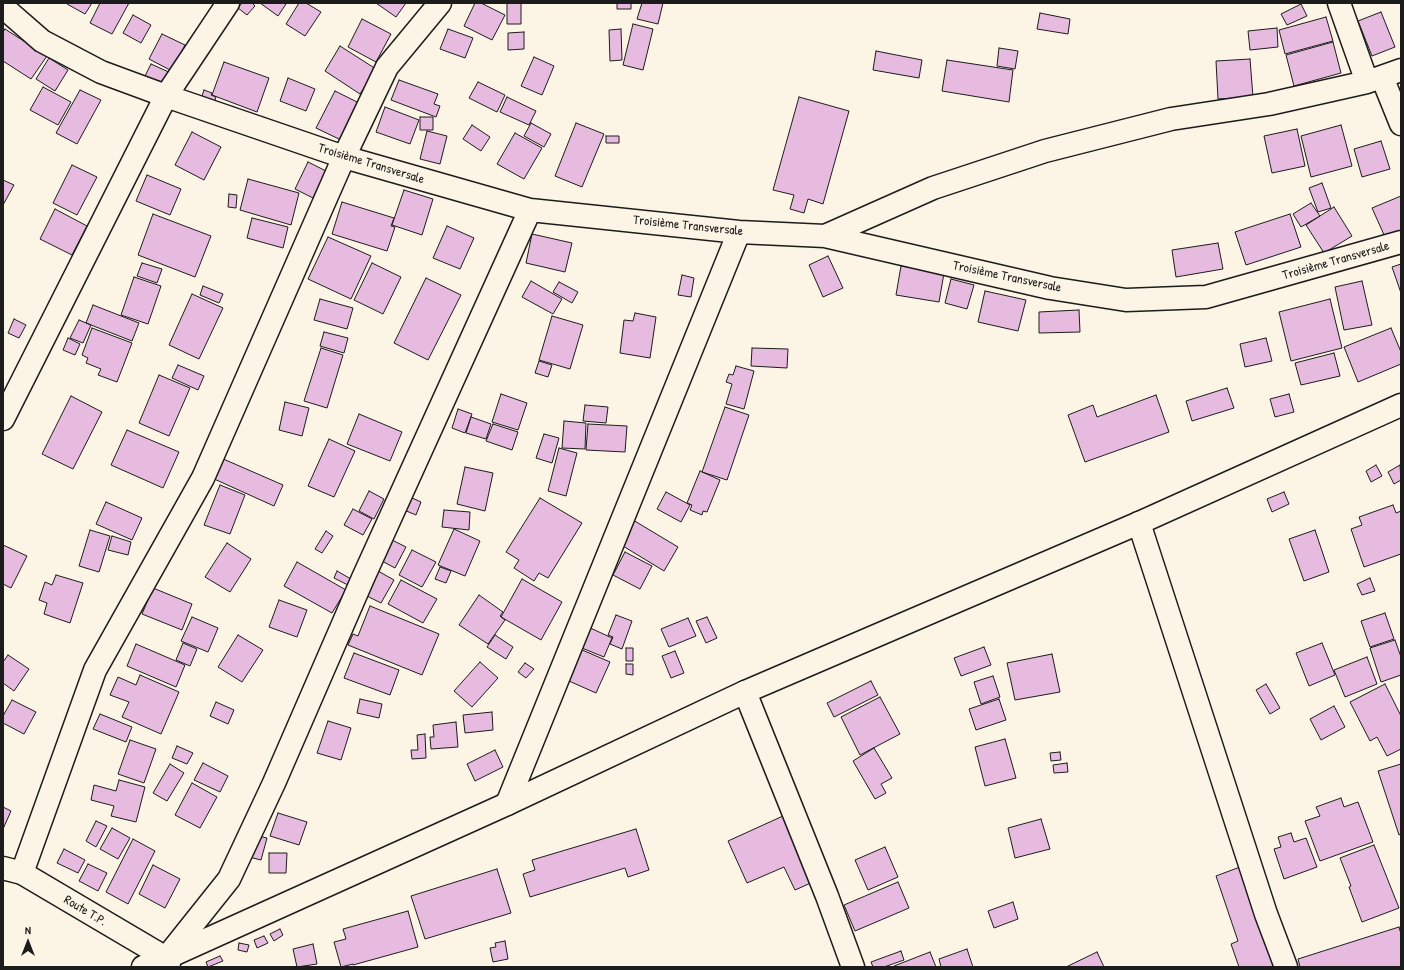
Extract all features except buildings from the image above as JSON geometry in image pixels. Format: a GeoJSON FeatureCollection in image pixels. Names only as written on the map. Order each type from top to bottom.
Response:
{"type":"FeatureCollection","features":[{"type":"Feature","properties":{"kind":"street"},"geometry":{"type":"LineString","coordinates":[[3,419],[166,96],[228,3]]}},
{"type":"Feature","properties":{"kind":"street"},"geometry":{"type":"LineString","coordinates":[[12,871],[95,670],[203,478],[344,157],[387,67],[440,3]]}},
{"type":"Feature","properties":{"kind":"street"},"geometry":{"type":"LineString","coordinates":[[1339,3],[1383,76],[1401,124]]}},
{"type":"Feature","properties":{"kind":"street","name":"Troisième Transversale"},"geometry":{"type":"LineString","coordinates":[[3,7],[42,41],[101,72],[344,157],[530,210],[739,232],[825,236],[1050,288],[1126,300],[1206,297],[1401,242]]}},
{"type":"Feature","properties":{"kind":"street"},"geometry":{"type":"LineString","coordinates":[[825,236],[933,188],[1045,152],[1171,119],[1268,104],[1383,76]]}},
{"type":"Feature","properties":{"kind":"street"},"geometry":{"type":"LineString","coordinates":[[168,963],[229,879],[274,783],[363,578],[530,210]]}},
{"type":"Feature","properties":{"kind":"street"},"geometry":{"type":"LineString","coordinates":[[507,804],[739,232]]}},
{"type":"Feature","properties":{"kind":"street"},"geometry":{"type":"LineString","coordinates":[[143,967],[168,963],[745,692],[1139,523],[1401,405]]}},
{"type":"Feature","properties":{"kind":"street"},"geometry":{"type":"LineString","coordinates":[[1139,523],[1266,914],[1286,967]]}},
{"type":"Feature","properties":{"kind":"street"},"geometry":{"type":"LineString","coordinates":[[745,692],[827,896],[853,967]]}},
{"type":"Feature","properties":{"kind":"street","name":"Route T.P."},"geometry":{"type":"LineString","coordinates":[[12,871],[168,963]]}}]}
